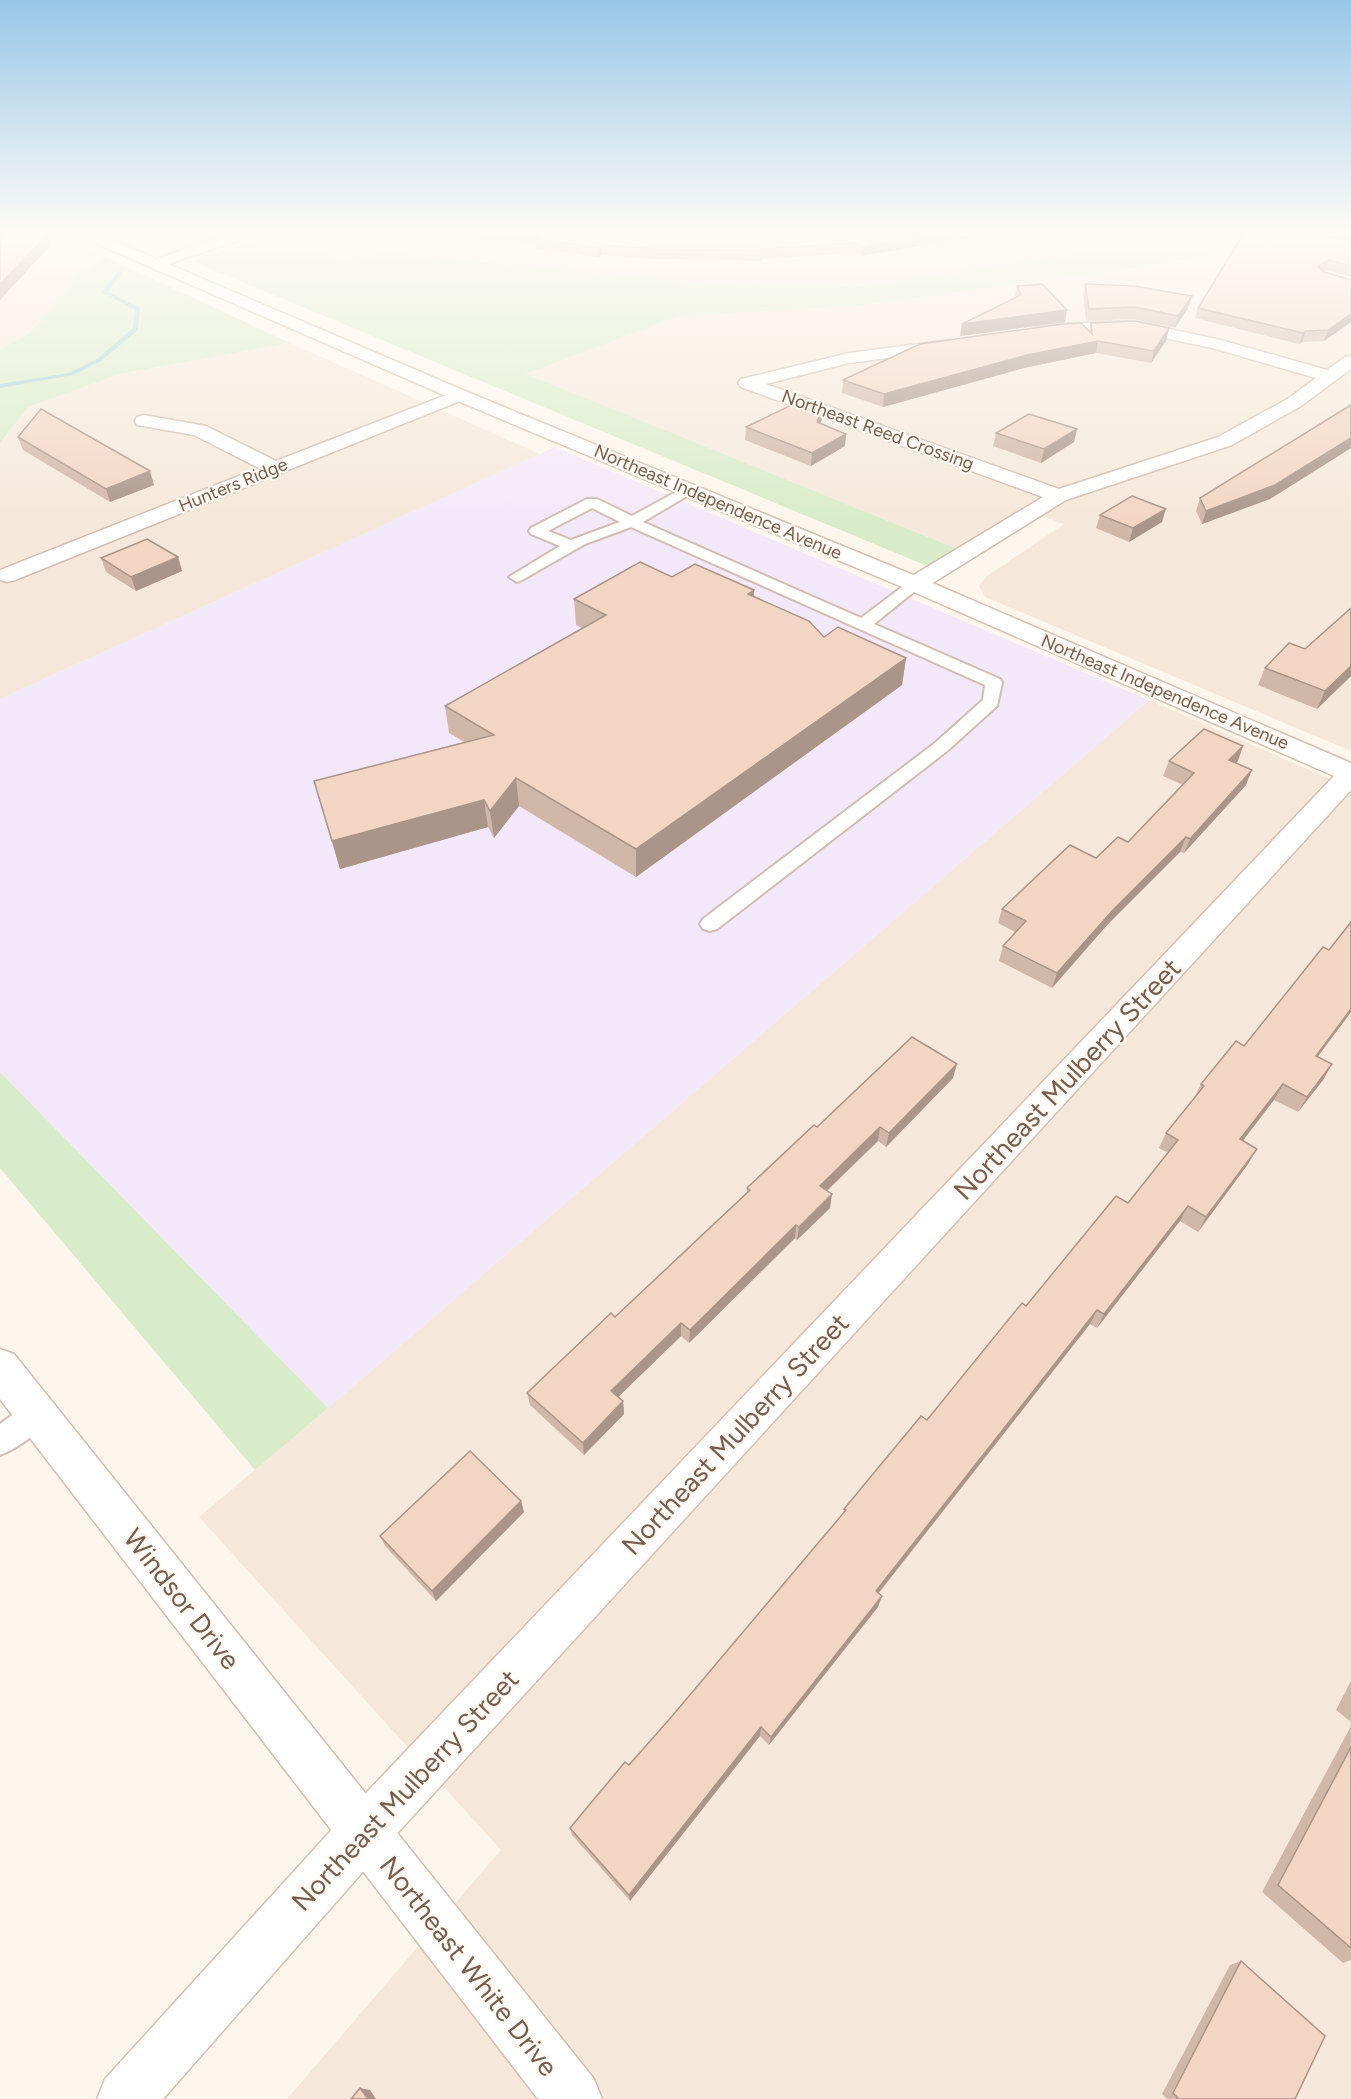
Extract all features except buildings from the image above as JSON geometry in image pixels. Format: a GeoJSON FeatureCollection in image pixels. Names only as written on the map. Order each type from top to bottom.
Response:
{"type":"FeatureCollection","features":[{"type":"Feature","properties":{"kind":"street","name":"Northeast Independence Avenue"},"geometry":{"type":"LineString","coordinates":[[310,331],[915,584],[1351,774]]}},
{"type":"Feature","properties":{"kind":"street"},"geometry":{"type":"LineString","coordinates":[[1020,335],[1047,331]]}},
{"type":"Feature","properties":{"kind":"street"},"geometry":{"type":"LineString","coordinates":[[1155,331],[1215,344],[1329,376]]}},
{"type":"Feature","properties":{"kind":"street","name":"Northeast Reed Crossing"},"geometry":{"type":"LineString","coordinates":[[965,343],[849,358],[747,383],[1059,496]]}},
{"type":"Feature","properties":{"kind":"street"},"geometry":{"type":"LineString","coordinates":[[915,584],[1059,496],[1225,441],[1295,402],[1351,360]]}},
{"type":"Feature","properties":{"kind":"street","name":"Hunters Ridge"},"geometry":{"type":"LineString","coordinates":[[7,575],[459,395]]}},
{"type":"Feature","properties":{"kind":"street"},"geometry":{"type":"LineString","coordinates":[[144,421],[199,430],[274,468]]}},
{"type":"Feature","properties":{"kind":"street","name":"Northeast Mulberry Street"},"geometry":{"type":"LineString","coordinates":[[125,2099],[364,1832],[1351,774]]}},
{"type":"Feature","properties":{"kind":"street","name":"Windsor Drive"},"geometry":{"type":"LineString","coordinates":[[0,1367],[364,1832]]}},
{"type":"Feature","properties":{"kind":"street","name":"Northeast White Drive"},"geometry":{"type":"LineString","coordinates":[[364,1832],[574,2099]]}},
{"type":"Feature","properties":{"kind":"lane"},"geometry":{"type":"LineString","coordinates":[[517,577],[572,546],[632,522],[687,490]]}},
{"type":"Feature","properties":{"kind":"lane"},"geometry":{"type":"LineString","coordinates":[[572,546],[536,531],[592,502],[632,522],[994,682],[991,702],[941,747],[710,924]]}},
{"type":"Feature","properties":{"kind":"lane"},"geometry":{"type":"LineString","coordinates":[[863,625],[915,584]]}},
{"type":"Feature","properties":{"kind":"lane"},"geometry":{"type":"LineString","coordinates":[[0,1441],[37,1413]]}},
{"type":"Feature","properties":{"kind":"shaded area"},"geometry":{"type":"Polygon","coordinates":[[[0,331],[32,331],[30,333],[0,350],[0,331]]]}},
{"type":"Feature","properties":{"kind":"shaded area"},"geometry":{"type":"Polygon","coordinates":[[[639,331],[1351,331],[1351,751],[985,597],[979,586],[987,576],[1064,524],[1030,512],[967,553],[525,374],[639,331]]]}},
{"type":"Feature","properties":{"kind":"shaded area"},"geometry":{"type":"Polygon","coordinates":[[[290,343],[540,454],[0,699],[0,443],[28,407],[120,374],[290,343]]]}},
{"type":"Feature","properties":{"kind":"shaded area"},"geometry":{"type":"Polygon","coordinates":[[[555,447],[1149,700],[328,1408],[0,1072],[0,699],[555,447]]]}},
{"type":"Feature","properties":{"kind":"shaded area"},"geometry":{"type":"Polygon","coordinates":[[[1149,700],[1351,788],[1351,2099],[287,2099],[501,1850],[199,1517],[1149,700]]]}},
{"type":"Feature","properties":{"kind":"green space"},"geometry":{"type":"Polygon","coordinates":[[[32,331],[264,331],[290,343],[120,374],[28,407],[0,443],[0,350],[32,331]]]}},
{"type":"Feature","properties":{"kind":"green space"},"geometry":{"type":"Polygon","coordinates":[[[360,331],[640,331],[526,374],[967,553],[932,568],[360,331]]]}},
{"type":"Feature","properties":{"kind":"green space"},"geometry":{"type":"Polygon","coordinates":[[[0,1072],[328,1408],[255,1470],[0,1168],[0,1072]]]}},
{"type":"Feature","properties":{"kind":"waterway"},"geometry":{"type":"LineString","coordinates":[[0,386],[71,374],[99,360],[134,331]]}}]}
